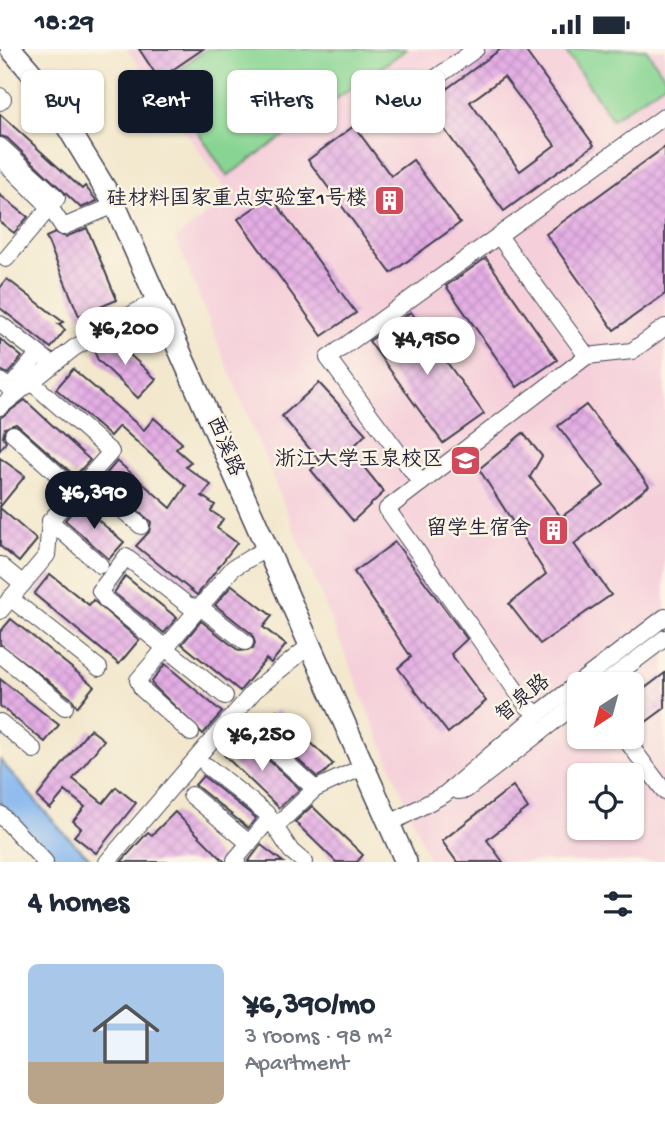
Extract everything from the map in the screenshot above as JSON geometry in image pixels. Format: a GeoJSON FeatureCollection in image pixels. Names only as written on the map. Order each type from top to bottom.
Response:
{"type":"FeatureCollection","features":[{"type":"Feature","properties":{"kind":"main road","name":"西溪路"},"geometry":{"type":"LineString","coordinates":[[11,49],[43,85],[115,205],[308,647],[406,862]]}},
{"type":"Feature","properties":{"kind":"street"},"geometry":{"type":"LineString","coordinates":[[445,71],[476,49]]}},
{"type":"Feature","properties":{"kind":"street"},"geometry":{"type":"LineString","coordinates":[[0,96],[3,99],[0,102]]}},
{"type":"Feature","properties":{"kind":"street"},"geometry":{"type":"LineString","coordinates":[[421,483],[328,358],[665,116]]}},
{"type":"Feature","properties":{"kind":"street"},"geometry":{"type":"LineString","coordinates":[[0,146],[57,198],[2,258]]}},
{"type":"Feature","properties":{"kind":"street"},"geometry":{"type":"LineString","coordinates":[[0,157],[50,207],[63,227],[115,205]]}},
{"type":"Feature","properties":{"kind":"street"},"geometry":{"type":"LineString","coordinates":[[499,236],[587,356]]}},
{"type":"Feature","properties":{"kind":"street"},"geometry":{"type":"LineString","coordinates":[[0,407],[52,364],[158,299]]}},
{"type":"Feature","properties":{"kind":"street"},"geometry":{"type":"LineString","coordinates":[[0,324],[52,364]]}},
{"type":"Feature","properties":{"kind":"street"},"geometry":{"type":"LineString","coordinates":[[538,714],[527,706],[387,509],[587,356],[632,351],[665,327]]}},
{"type":"Feature","properties":{"kind":"street"},"geometry":{"type":"LineString","coordinates":[[0,381],[10,388],[38,354]]}},
{"type":"Feature","properties":{"kind":"street"},"geometry":{"type":"LineString","coordinates":[[30,381],[111,452],[50,521],[47,555],[5,605],[100,668]]}},
{"type":"Feature","properties":{"kind":"street"},"geometry":{"type":"LineString","coordinates":[[13,434],[81,486],[141,526]]}},
{"type":"Feature","properties":{"kind":"street"},"geometry":{"type":"LineString","coordinates":[[50,521],[100,565]]}},
{"type":"Feature","properties":{"kind":"street"},"geometry":{"type":"LineString","coordinates":[[191,733],[142,689],[138,680],[233,568],[267,548]]}},
{"type":"Feature","properties":{"kind":"street"},"geometry":{"type":"LineString","coordinates":[[225,696],[106,600],[100,591],[126,557],[189,606],[200,607],[245,642]]}},
{"type":"Feature","properties":{"kind":"street"},"geometry":{"type":"LineString","coordinates":[[0,565],[23,584]]}},
{"type":"Feature","properties":{"kind":"street","name":"智泉路"},"geometry":{"type":"LineString","coordinates":[[388,824],[446,794],[538,714],[665,617]]}},
{"type":"Feature","properties":{"kind":"street"},"geometry":{"type":"LineString","coordinates":[[620,672],[665,638]]}},
{"type":"Feature","properties":{"kind":"street"},"geometry":{"type":"LineString","coordinates":[[107,862],[255,690],[308,647]]}},
{"type":"Feature","properties":{"kind":"street"},"geometry":{"type":"LineString","coordinates":[[0,654],[65,707]]}},
{"type":"Feature","properties":{"kind":"street","name":"智泉路"},"geometry":{"type":"LineString","coordinates":[[446,794],[466,790],[567,711]]}},
{"type":"Feature","properties":{"kind":"street"},"geometry":{"type":"LineString","coordinates":[[0,722],[34,750]]}},
{"type":"Feature","properties":{"kind":"street"},"geometry":{"type":"LineString","coordinates":[[257,736],[315,789]]}},
{"type":"Feature","properties":{"kind":"street"},"geometry":{"type":"LineString","coordinates":[[633,749],[665,792]]}},
{"type":"Feature","properties":{"kind":"street"},"geometry":{"type":"LineString","coordinates":[[207,766],[273,822],[291,851],[304,862]]}},
{"type":"Feature","properties":{"kind":"street"},"geometry":{"type":"LineString","coordinates":[[237,862],[235,860],[249,843],[315,789],[363,767]]}},
{"type":"Feature","properties":{"kind":"street"},"geometry":{"type":"LineString","coordinates":[[191,795],[249,843]]}},
{"type":"Feature","properties":{"kind":"street"},"geometry":{"type":"LineString","coordinates":[[0,814],[45,862]]}},
{"type":"Feature","properties":{"kind":"shaded area","name":"浙江大学玉泉校区"},"geometry":{"type":"Polygon","coordinates":[[[127,49],[665,49],[665,862],[430,862],[175,238],[231,197],[186,133],[213,133],[213,70],[142,70],[127,49]]]}},
{"type":"Feature","properties":{"kind":"green space"},"geometry":{"type":"Polygon","coordinates":[[[207,49],[407,49],[377,70],[351,70],[351,89],[337,98],[337,70],[227,70],[227,133],[288,133],[227,176],[199,133],[213,133],[213,70],[178,70],[207,49]]]}},
{"type":"Feature","properties":{"kind":"green space"},"geometry":{"type":"Polygon","coordinates":[[[564,49],[646,49],[665,77],[665,83],[612,119],[564,49]]]}},
{"type":"Feature","properties":{"kind":"water"},"geometry":{"type":"Polygon","coordinates":[[[0,760],[62,831],[94,862],[57,862],[0,805],[0,760]]]}},
{"type":"Feature","properties":{"kind":"building"},"geometry":{"type":"Polygon","coordinates":[[[139,49],[203,49],[172,70],[153,70],[139,49]]]}},
{"type":"Feature","properties":{"kind":"building"},"geometry":{"type":"Polygon","coordinates":[[[501,49],[524,49],[594,145],[504,211],[445,130],[445,90],[501,49]],[[504,77],[470,102],[520,171],[555,145],[504,77]]]}},
{"type":"Feature","properties":{"kind":"building"},"geometry":{"type":"Polygon","coordinates":[[[0,114],[82,189],[85,186],[97,201],[81,208],[7,138],[0,136],[0,114]]]}},
{"type":"Feature","properties":{"kind":"building","name":"硅材料国家重点实验室1号楼"},"geometry":{"type":"Polygon","coordinates":[[[351,128],[351,133],[359,133],[391,176],[413,160],[460,223],[391,273],[308,160],[351,128]]]}},
{"type":"Feature","properties":{"kind":"building"},"geometry":{"type":"Polygon","coordinates":[[[665,147],[665,294],[614,330],[546,234],[665,147]]]}},
{"type":"Feature","properties":{"kind":"building"},"geometry":{"type":"Polygon","coordinates":[[[0,195],[28,217],[14,233],[0,222],[0,195]]]}},
{"type":"Feature","properties":{"kind":"building"},"geometry":{"type":"Polygon","coordinates":[[[271,196],[356,313],[322,336],[238,219],[271,196]]]}},
{"type":"Feature","properties":{"kind":"building"},"geometry":{"type":"Polygon","coordinates":[[[87,228],[117,300],[79,316],[46,237],[55,233],[66,237],[87,228]]]}},
{"type":"Feature","properties":{"kind":"building"},"geometry":{"type":"Polygon","coordinates":[[[486,258],[557,360],[517,387],[446,286],[486,258]]]}},
{"type":"Feature","properties":{"kind":"building"},"geometry":{"type":"Polygon","coordinates":[[[7,279],[63,322],[58,324],[65,330],[51,348],[0,308],[0,288],[7,279]]]}},
{"type":"Feature","properties":{"kind":"building"},"geometry":{"type":"Polygon","coordinates":[[[411,312],[484,414],[443,443],[369,341],[411,312]]]}},
{"type":"Feature","properties":{"kind":"building"},"geometry":{"type":"Polygon","coordinates":[[[112,338],[156,379],[138,398],[98,360],[94,351],[112,338]]]}},
{"type":"Feature","properties":{"kind":"building"},"geometry":{"type":"Polygon","coordinates":[[[0,339],[22,357],[8,374],[0,370],[0,339]]]}},
{"type":"Feature","properties":{"kind":"building"},"geometry":{"type":"Polygon","coordinates":[[[73,369],[144,430],[154,418],[182,443],[176,449],[191,462],[186,467],[211,485],[202,496],[215,505],[211,511],[223,519],[217,528],[237,543],[197,595],[136,546],[149,532],[151,522],[102,479],[117,461],[171,508],[186,486],[119,426],[110,436],[56,389],[73,369]]]}},
{"type":"Feature","properties":{"kind":"building"},"geometry":{"type":"Polygon","coordinates":[[[319,383],[366,434],[350,450],[384,492],[353,521],[311,470],[320,461],[282,416],[319,383]]]}},
{"type":"Feature","properties":{"kind":"building"},"geometry":{"type":"Polygon","coordinates":[[[25,400],[90,460],[75,476],[16,424],[5,428],[3,437],[6,442],[0,450],[0,418],[25,400]]]}},
{"type":"Feature","properties":{"kind":"building","name":"留学生宿舍"},"geometry":{"type":"Polygon","coordinates":[[[586,405],[649,486],[574,544],[611,595],[540,644],[509,604],[546,574],[479,469],[523,433],[542,456],[530,477],[561,517],[604,486],[558,426],[586,405]]]}},
{"type":"Feature","properties":{"kind":"building"},"geometry":{"type":"Polygon","coordinates":[[[0,458],[25,476],[0,507],[0,458]]]}},
{"type":"Feature","properties":{"kind":"building"},"geometry":{"type":"Polygon","coordinates":[[[79,504],[124,542],[109,559],[65,520],[79,504]]]}},
{"type":"Feature","properties":{"kind":"building"},"geometry":{"type":"Polygon","coordinates":[[[0,508],[37,540],[19,562],[0,546],[0,508]]]}},
{"type":"Feature","properties":{"kind":"building"},"geometry":{"type":"Polygon","coordinates":[[[395,542],[467,639],[451,654],[486,701],[448,733],[398,668],[411,657],[354,572],[395,542]]]}},
{"type":"Feature","properties":{"kind":"building"},"geometry":{"type":"Polygon","coordinates":[[[50,574],[89,605],[93,600],[139,640],[119,664],[34,594],[50,574]]]}},
{"type":"Feature","properties":{"kind":"building"},"geometry":{"type":"Polygon","coordinates":[[[125,576],[177,618],[164,633],[114,593],[125,576]]]}},
{"type":"Feature","properties":{"kind":"building"},"geometry":{"type":"Polygon","coordinates":[[[232,585],[272,616],[263,627],[286,645],[271,663],[266,659],[240,691],[182,644],[201,621],[239,651],[253,649],[255,643],[252,634],[215,605],[232,585]]]}},
{"type":"Feature","properties":{"kind":"building"},"geometry":{"type":"Polygon","coordinates":[[[11,619],[94,686],[77,707],[72,699],[0,644],[0,632],[11,619]]]}},
{"type":"Feature","properties":{"kind":"building"},"geometry":{"type":"Polygon","coordinates":[[[165,664],[222,712],[203,734],[151,683],[165,664]]]}},
{"type":"Feature","properties":{"kind":"building"},"geometry":{"type":"Polygon","coordinates":[[[665,673],[665,708],[644,723],[644,689],[665,673]]]}},
{"type":"Feature","properties":{"kind":"building"},"geometry":{"type":"Polygon","coordinates":[[[0,679],[59,725],[45,742],[0,706],[0,679]]]}},
{"type":"Feature","properties":{"kind":"building"},"geometry":{"type":"Polygon","coordinates":[[[277,710],[333,764],[324,773],[317,777],[261,726],[277,710]]]}},
{"type":"Feature","properties":{"kind":"building"},"geometry":{"type":"Polygon","coordinates":[[[90,729],[104,740],[73,779],[103,803],[116,787],[136,803],[96,853],[74,836],[81,828],[73,821],[85,807],[65,791],[50,809],[37,797],[90,729]]]}},
{"type":"Feature","properties":{"kind":"building"},"geometry":{"type":"Polygon","coordinates":[[[241,738],[245,743],[247,740],[300,789],[279,808],[224,755],[241,738]]]}},
{"type":"Feature","properties":{"kind":"building"},"geometry":{"type":"Polygon","coordinates":[[[203,776],[256,818],[248,828],[195,785],[203,776]]]}},
{"type":"Feature","properties":{"kind":"building"},"geometry":{"type":"Polygon","coordinates":[[[513,786],[528,808],[487,840],[503,862],[457,862],[442,841],[513,786]]]}},
{"type":"Feature","properties":{"kind":"building"},"geometry":{"type":"Polygon","coordinates":[[[312,806],[363,855],[357,862],[336,862],[295,822],[312,806]]]}},
{"type":"Feature","properties":{"kind":"building"},"geometry":{"type":"Polygon","coordinates":[[[175,812],[225,862],[121,862],[148,832],[152,835],[175,812]]]}},
{"type":"Feature","properties":{"kind":"building"},"geometry":{"type":"Polygon","coordinates":[[[261,845],[283,862],[248,862],[261,845]]]}},
{"type":"Feature","properties":{"kind":"place","name":"硅材料国家重点实验室1号楼"},"geometry":{"type":"Point","coordinates":[390,200]}},
{"type":"Feature","properties":{"kind":"place","name":"浙江大学玉泉校区"},"geometry":{"type":"Point","coordinates":[466,461]}},
{"type":"Feature","properties":{"kind":"place","name":"留学生宿舍"},"geometry":{"type":"Point","coordinates":[554,530]}}]}
